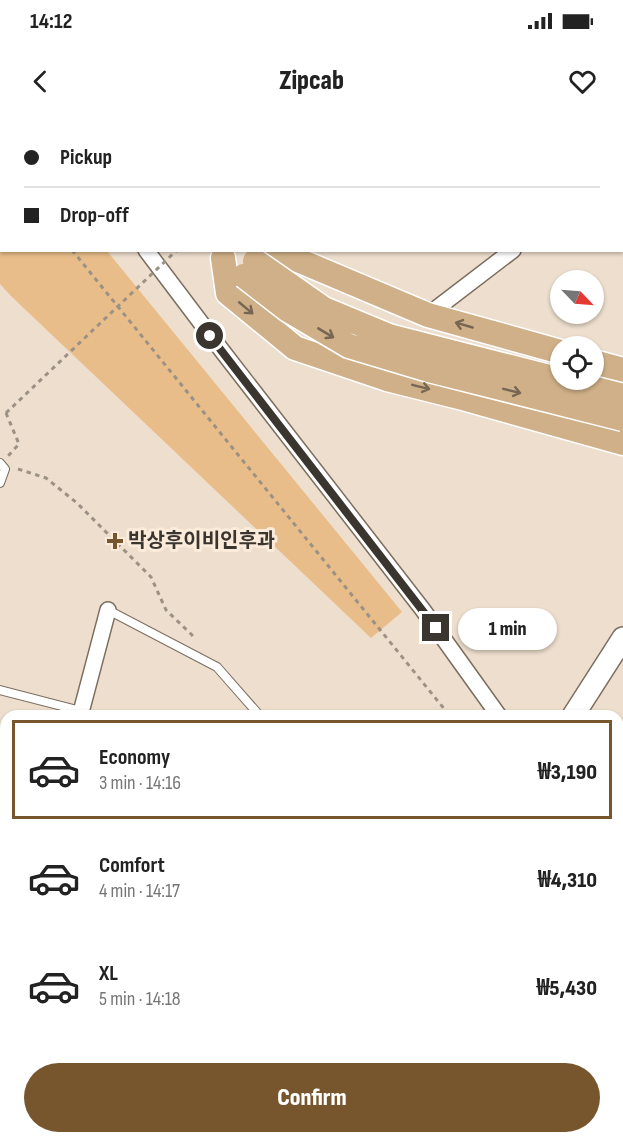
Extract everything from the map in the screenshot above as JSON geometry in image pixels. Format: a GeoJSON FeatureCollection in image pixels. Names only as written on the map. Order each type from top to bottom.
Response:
{"type":"FeatureCollection","features":[{"type":"Feature","properties":{"kind":"main road"},"geometry":{"type":"LineString","coordinates":[[243,258],[428,315],[550,349]]}},
{"type":"Feature","properties":{"kind":"main road"},"geometry":{"type":"LineString","coordinates":[[243,258],[324,309],[389,336],[623,396]]}},
{"type":"Feature","properties":{"kind":"main road"},"geometry":{"type":"LineString","coordinates":[[243,258],[288,310],[349,346],[429,370],[623,419]]}},
{"type":"Feature","properties":{"kind":"main road"},"geometry":{"type":"LineString","coordinates":[[243,258],[228,293],[295,348],[387,379],[623,443]]}},
{"type":"Feature","properties":{"kind":"main road"},"geometry":{"type":"LineString","coordinates":[[604,364],[623,370]]}},
{"type":"Feature","properties":{"kind":"main road"},"geometry":{"type":"LineString","coordinates":[[574,429],[604,404],[601,390]]}},
{"type":"Feature","properties":{"kind":"main road"},"geometry":{"type":"LineString","coordinates":[[577,710],[623,638]]}},
{"type":"Feature","properties":{"kind":"street"},"geometry":{"type":"LineString","coordinates":[[148,252],[423,610],[495,710]]}},
{"type":"Feature","properties":{"kind":"street"},"geometry":{"type":"LineString","coordinates":[[428,315],[510,252]]}},
{"type":"Feature","properties":{"kind":"street"},"geometry":{"type":"LineString","coordinates":[[82,710],[108,610]]}},
{"type":"Feature","properties":{"kind":"lane"},"geometry":{"type":"LineString","coordinates":[[0,483],[2,466]]}},
{"type":"Feature","properties":{"kind":"lane"},"geometry":{"type":"LineString","coordinates":[[108,610],[217,667],[255,710]]}},
{"type":"Feature","properties":{"kind":"lane"},"geometry":{"type":"LineString","coordinates":[[0,690],[70,710]]}},
{"type":"Feature","properties":{"kind":"path"},"geometry":{"type":"LineString","coordinates":[[74,252],[445,710]]}},
{"type":"Feature","properties":{"kind":"path"},"geometry":{"type":"LineString","coordinates":[[19,444],[6,413],[175,252]]}},
{"type":"Feature","properties":{"kind":"path"},"geometry":{"type":"LineString","coordinates":[[2,466],[46,478],[77,503],[151,577],[166,610],[192,635],[207,662]]}},
{"type":"Feature","properties":{"kind":"shaded area"},"geometry":{"type":"Polygon","coordinates":[[[0,252],[108,252],[402,612],[371,638],[0,284],[0,252]]]}},
{"type":"Feature","properties":{"kind":"place","name":"박상후이비인후과"},"geometry":{"type":"Point","coordinates":[115,541]}},
{"type":"Feature","properties":{"kind":"route"},"geometry":{"type":"LineString","coordinates":[[210,336],[436,628]]}}]}
